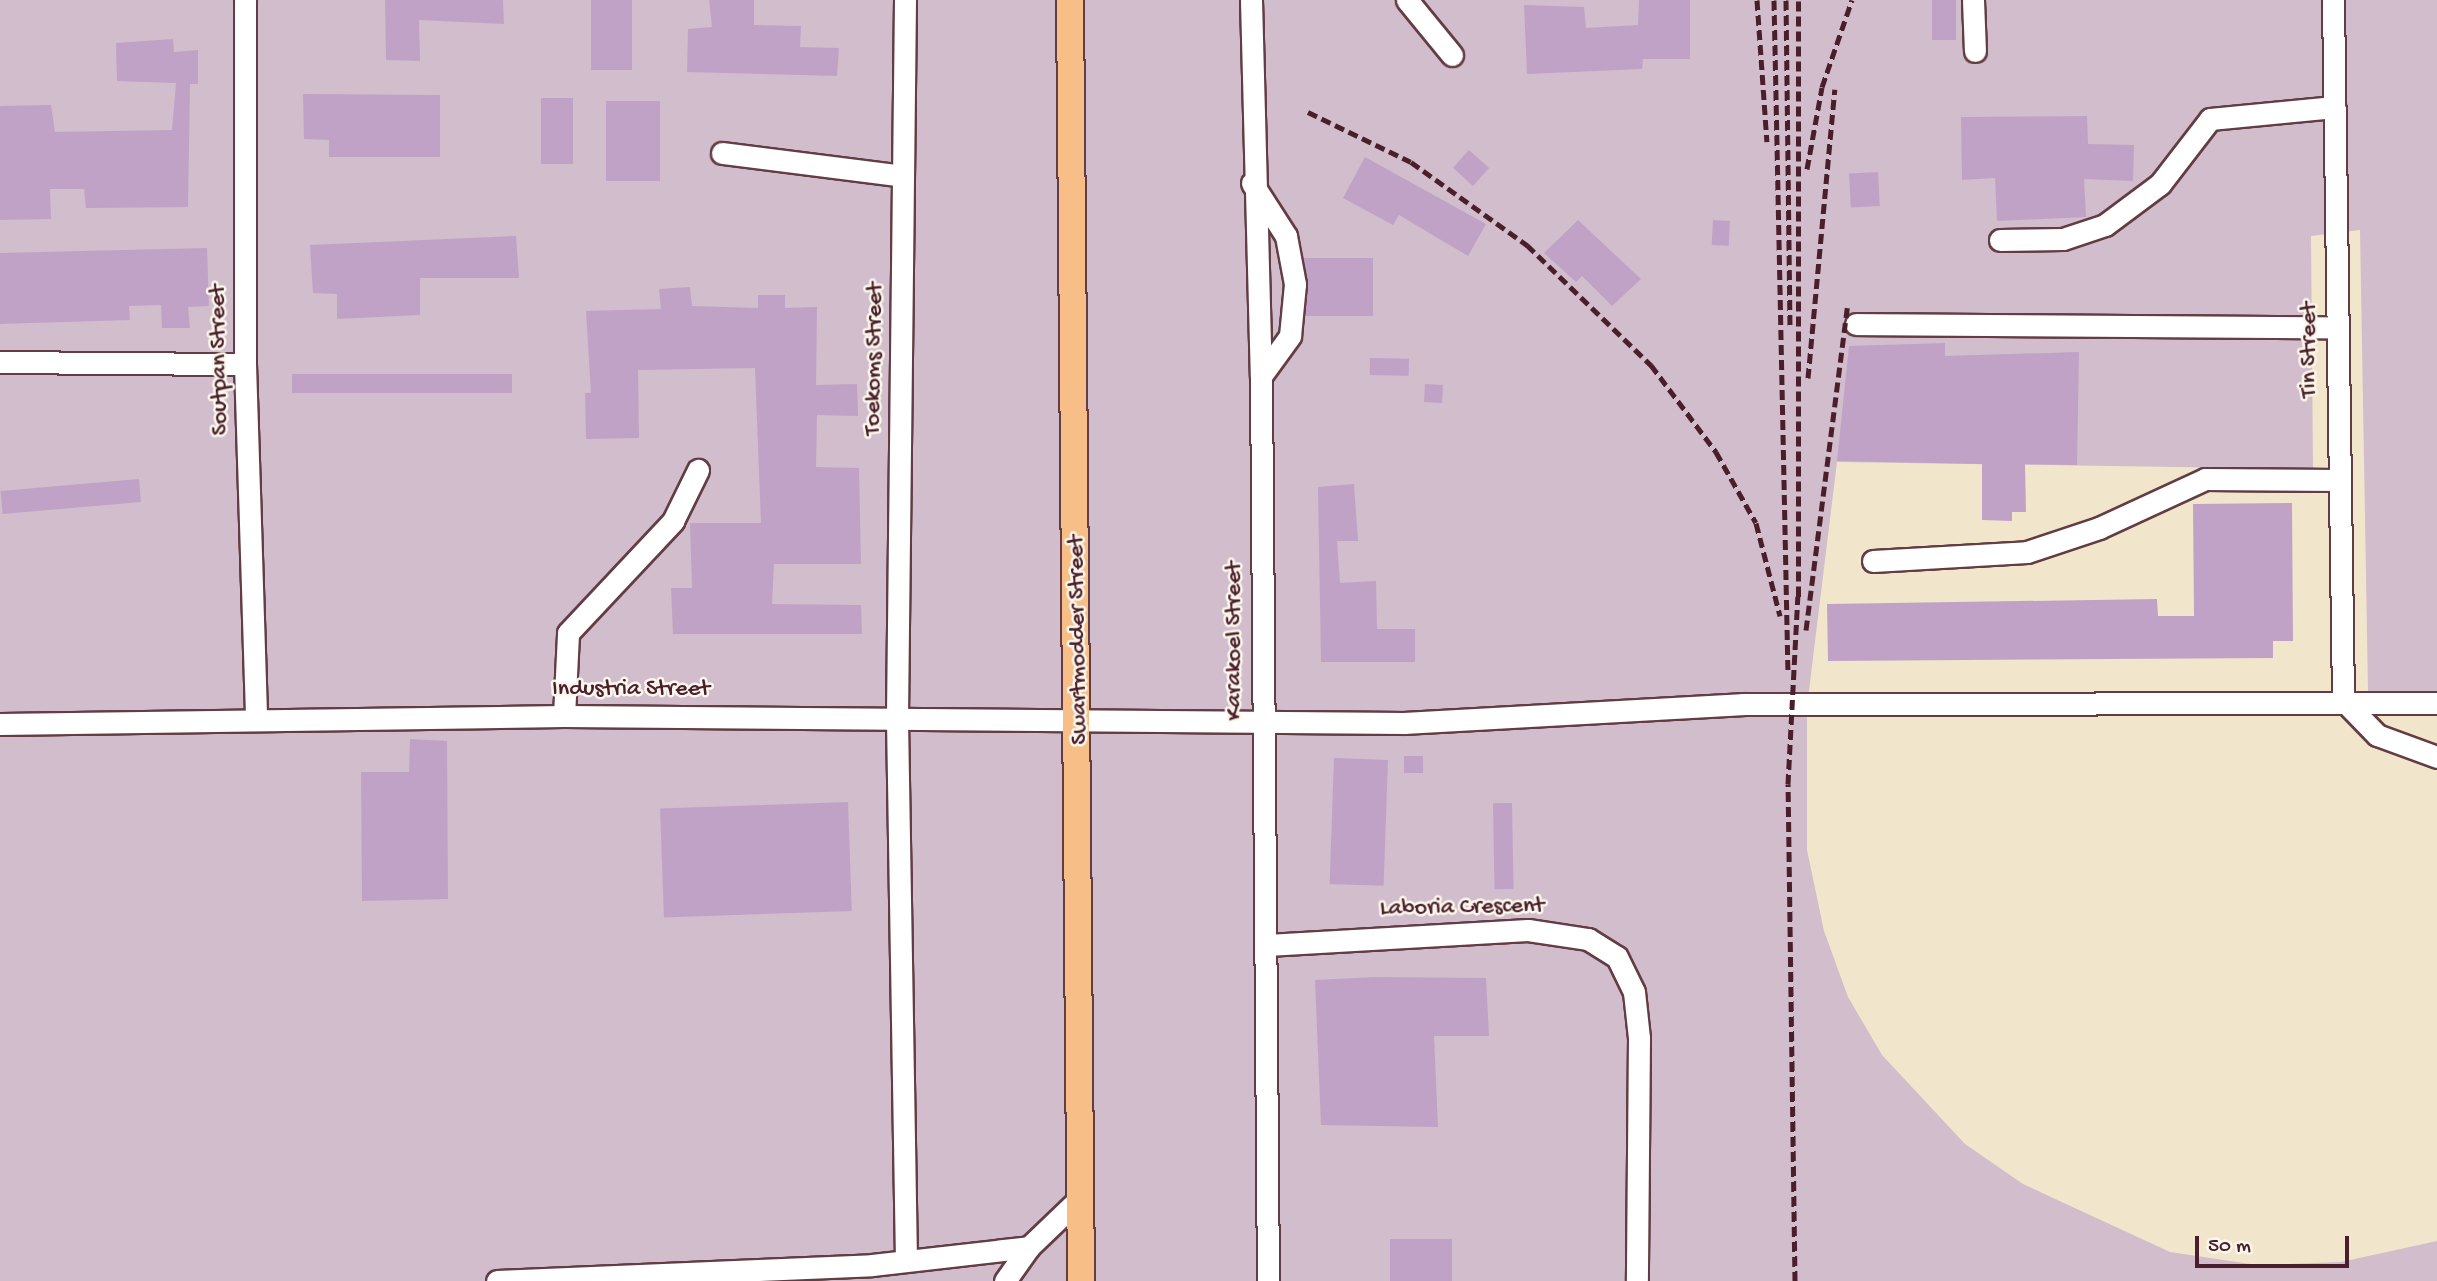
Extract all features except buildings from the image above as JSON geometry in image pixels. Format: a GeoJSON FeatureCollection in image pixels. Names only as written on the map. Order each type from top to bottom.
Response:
{"type":"FeatureCollection","features":[{"type":"Feature","properties":{"kind":"main road","name":"Swartmodder Street"},"geometry":{"type":"LineString","coordinates":[[1070,0],[1080,721],[1081,1281]]}},
{"type":"Feature","properties":{"kind":"street","name":"Soutpan Street"},"geometry":{"type":"LineString","coordinates":[[245,0],[245,364],[256,720]]}},
{"type":"Feature","properties":{"kind":"street","name":"Toekoms Street"},"geometry":{"type":"LineString","coordinates":[[905,0],[897,719],[906,1260]]}},
{"type":"Feature","properties":{"kind":"street","name":"Karakoel Street"},"geometry":{"type":"LineString","coordinates":[[1251,0],[1252,182],[1261,376],[1268,1281]]}},
{"type":"Feature","properties":{"kind":"street"},"geometry":{"type":"LineString","coordinates":[[1407,0],[1452,55]]}},
{"type":"Feature","properties":{"kind":"street"},"geometry":{"type":"LineString","coordinates":[[1973,0],[1975,51]]}},
{"type":"Feature","properties":{"kind":"street","name":"Tin Street"},"geometry":{"type":"LineString","coordinates":[[2333,0],[2337,480],[2343,700]]}},
{"type":"Feature","properties":{"kind":"street"},"geometry":{"type":"LineString","coordinates":[[2000,240],[2063,239],[2105,225],[2160,184],[2210,119],[2334,107]]}},
{"type":"Feature","properties":{"kind":"street"},"geometry":{"type":"LineString","coordinates":[[722,153],[903,176]]}},
{"type":"Feature","properties":{"kind":"street"},"geometry":{"type":"LineString","coordinates":[[1252,182],[1286,236],[1295,284],[1290,336],[1261,376]]}},
{"type":"Feature","properties":{"kind":"street"},"geometry":{"type":"LineString","coordinates":[[1856,324],[2336,327]]}},
{"type":"Feature","properties":{"kind":"street"},"geometry":{"type":"LineString","coordinates":[[0,362],[245,364]]}},
{"type":"Feature","properties":{"kind":"street"},"geometry":{"type":"LineString","coordinates":[[564,716],[568,633],[673,521],[698,470]]}},
{"type":"Feature","properties":{"kind":"street"},"geometry":{"type":"LineString","coordinates":[[1873,561],[2026,552],[2099,528],[2205,479],[2337,480]]}},
{"type":"Feature","properties":{"kind":"street"},"geometry":{"type":"LineString","coordinates":[[2343,700],[2378,735],[2437,757]]}},
{"type":"Feature","properties":{"kind":"street","name":"Industria Street"},"geometry":{"type":"LineString","coordinates":[[0,724],[564,716],[1262,724],[1743,704],[2343,700],[2437,703]]}},
{"type":"Feature","properties":{"kind":"street","name":"Laboria Crescent"},"geometry":{"type":"LineString","coordinates":[[1267,945],[1528,930],[1588,939],[1617,957],[1634,992],[1640,1038],[1637,1281]]}},
{"type":"Feature","properties":{"kind":"street"},"geometry":{"type":"LineString","coordinates":[[1004,1281],[1029,1247],[1079,1199]]}},
{"type":"Feature","properties":{"kind":"street"},"geometry":{"type":"LineString","coordinates":[[496,1281],[906,1260],[1029,1247]]}},
{"type":"Feature","properties":{"kind":"shaded area"},"geometry":{"type":"Polygon","coordinates":[[[0,0],[2437,0],[2437,691],[2368,691],[2360,230],[2311,236],[2313,469],[1837,462],[1807,707],[1807,850],[1824,931],[1848,997],[1882,1055],[1965,1144],[2023,1184],[2170,1252],[2257,1265],[2341,1262],[2437,1241],[2437,1281],[0,1281],[0,0]]]}},
{"type":"Feature","properties":{"kind":"railway"},"geometry":{"type":"LineString","coordinates":[[1757,0],[1767,142]]}},
{"type":"Feature","properties":{"kind":"railway"},"geometry":{"type":"LineString","coordinates":[[1774,0],[1788,672]]}},
{"type":"Feature","properties":{"kind":"railway"},"geometry":{"type":"LineString","coordinates":[[1786,0],[1790,325]]}},
{"type":"Feature","properties":{"kind":"railway"},"geometry":{"type":"LineString","coordinates":[[1795,1281],[1788,784],[1798,596],[1798,0]]}},
{"type":"Feature","properties":{"kind":"railway"},"geometry":{"type":"LineString","coordinates":[[1807,169],[1822,87],[1852,0]]}},
{"type":"Feature","properties":{"kind":"railway"},"geometry":{"type":"LineString","coordinates":[[1808,378],[1835,89]]}},
{"type":"Feature","properties":{"kind":"railway"},"geometry":{"type":"LineString","coordinates":[[1308,112],[1411,162],[1527,245],[1651,365],[1716,452],[1756,523],[1780,616]]}},
{"type":"Feature","properties":{"kind":"railway"},"geometry":{"type":"LineString","coordinates":[[1806,630],[1848,303]]}}]}
